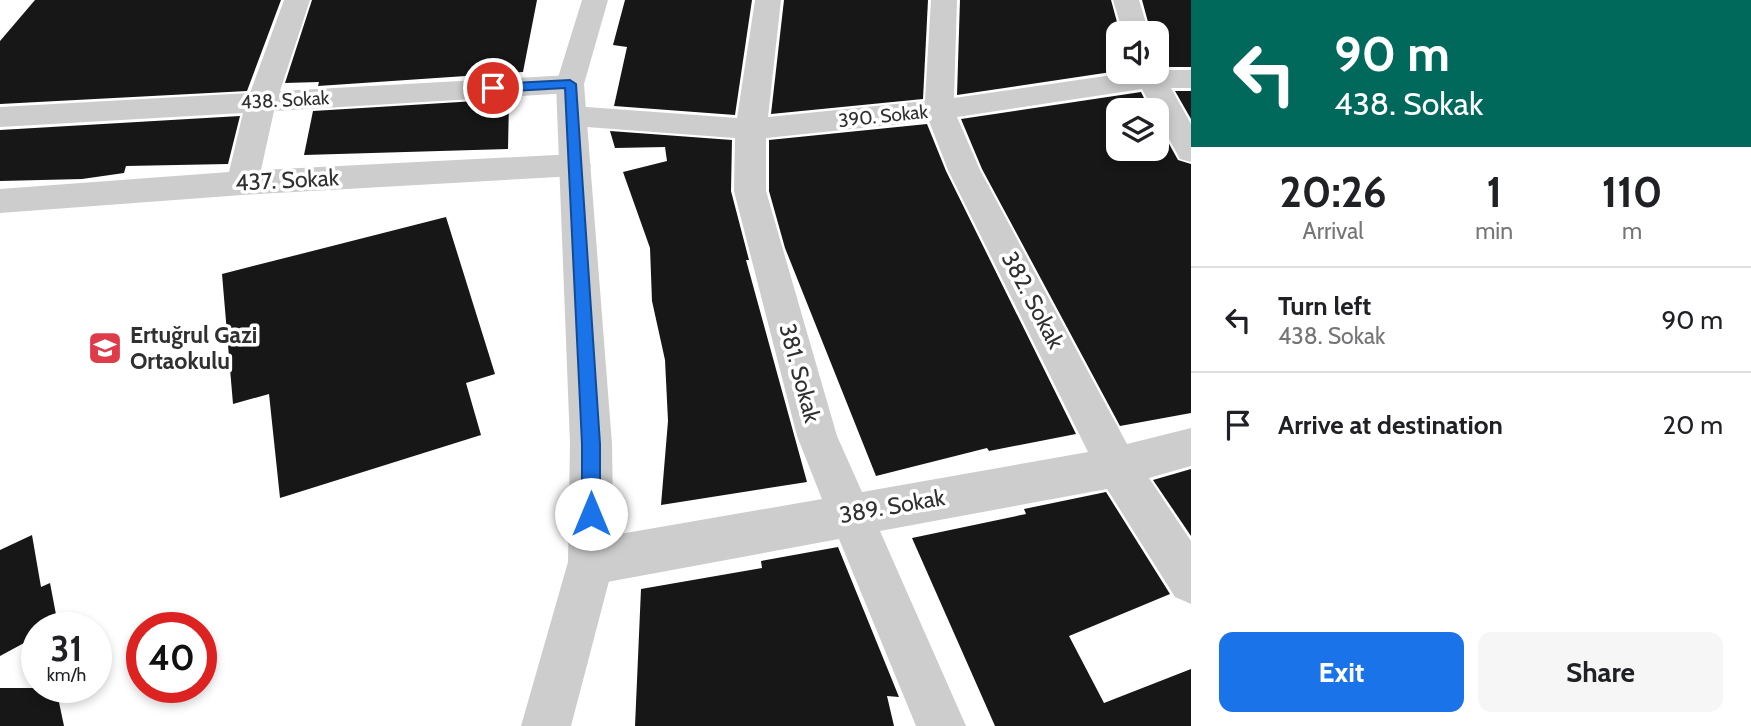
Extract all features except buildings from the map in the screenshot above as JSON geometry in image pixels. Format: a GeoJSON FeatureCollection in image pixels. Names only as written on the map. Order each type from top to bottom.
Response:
{"type":"FeatureCollection","features":[{"type":"Feature","properties":{"kind":"street"},"geometry":{"type":"LineString","coordinates":[[242,183],[261,102],[297,0]]}},
{"type":"Feature","properties":{"kind":"street"},"geometry":{"type":"LineString","coordinates":[[547,726],[591,562],[591,444],[572,100],[594,0]]}},
{"type":"Feature","properties":{"kind":"street","name":"381. Sokak"},"geometry":{"type":"LineString","coordinates":[[768,0],[751,129],[750,191],[817,436],[941,726]]}},
{"type":"Feature","properties":{"kind":"street","name":"382. Sokak"},"geometry":{"type":"LineString","coordinates":[[944,0],[939,110],[964,170],[1117,467],[1191,581]]}},
{"type":"Feature","properties":{"kind":"street"},"geometry":{"type":"LineString","coordinates":[[1126,0],[1132,21]]}},
{"type":"Feature","properties":{"kind":"street","name":"390. Sokak"},"geometry":{"type":"LineString","coordinates":[[1169,77],[1191,79]]}},
{"type":"Feature","properties":{"kind":"street","name":"390. Sokak"},"geometry":{"type":"LineString","coordinates":[[572,100],[751,129],[939,110],[1106,83]]}},
{"type":"Feature","properties":{"kind":"street"},"geometry":{"type":"LineString","coordinates":[[1153,84],[1191,151]]}},
{"type":"Feature","properties":{"kind":"street","name":"438. Sokak"},"geometry":{"type":"LineString","coordinates":[[0,117],[261,102],[572,100]]}},
{"type":"Feature","properties":{"kind":"street","name":"437. Sokak"},"geometry":{"type":"LineString","coordinates":[[0,201],[242,183],[575,164]]}},
{"type":"Feature","properties":{"kind":"street","name":"389. Sokak"},"geometry":{"type":"LineString","coordinates":[[591,562],[1117,467],[1191,447]]}},
{"type":"Feature","properties":{"kind":"place","name":"Ertuğrul Gazi Ortaokulu"},"geometry":{"type":"Point","coordinates":[105,348]}},
{"type":"Feature","properties":{"kind":"route"},"geometry":{"type":"LineString","coordinates":[[493,88],[570,84],[591,444],[591,514]]}}]}
